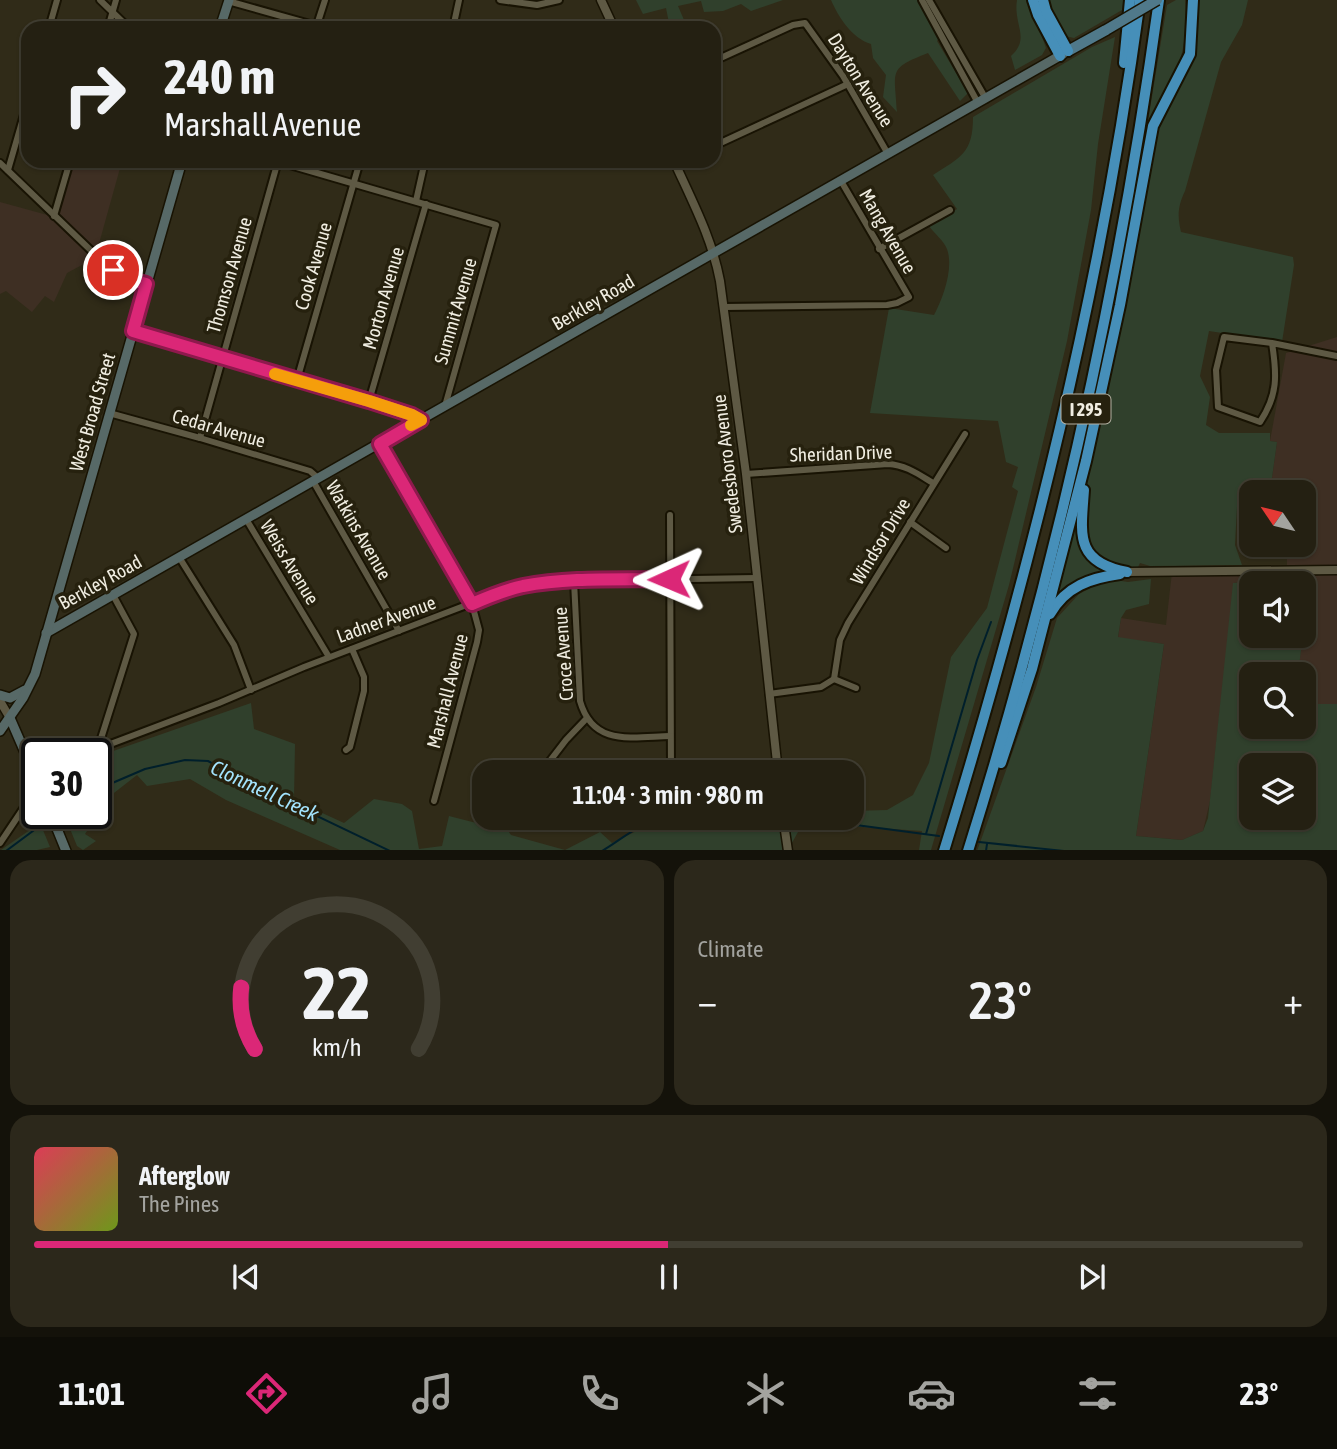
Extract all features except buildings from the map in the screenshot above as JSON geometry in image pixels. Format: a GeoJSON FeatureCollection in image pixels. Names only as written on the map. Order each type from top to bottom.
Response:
{"type":"FeatureCollection","features":[{"type":"Feature","properties":{"kind":"highway"},"geometry":{"type":"LineString","coordinates":[[1033,0],[1038,15],[1064,54]]}},
{"type":"Feature","properties":{"kind":"highway"},"geometry":{"type":"LineString","coordinates":[[1043,0],[1064,54]]}},
{"type":"Feature","properties":{"kind":"highway"},"geometry":{"type":"LineString","coordinates":[[1078,351],[1075,336],[1118,110],[1130,0]]}},
{"type":"Feature","properties":{"kind":"highway","name":"I 295"},"geometry":{"type":"LineString","coordinates":[[944,850],[1015,613],[1078,351],[1128,85],[1140,0]]}},
{"type":"Feature","properties":{"kind":"highway","name":"I 295"},"geometry":{"type":"LineString","coordinates":[[968,850],[1002,737],[1078,448],[1128,191],[1158,0]]}},
{"type":"Feature","properties":{"kind":"highway"},"geometry":{"type":"LineString","coordinates":[[980,811],[1009,745],[1044,626],[1086,461],[1120,305],[1153,126],[1190,54],[1193,0]]}},
{"type":"Feature","properties":{"kind":"highway"},"geometry":{"type":"LineString","coordinates":[[1086,461],[1081,536],[1084,545],[1098,562],[1127,572]]}},
{"type":"Feature","properties":{"kind":"highway"},"geometry":{"type":"LineString","coordinates":[[1044,626],[1054,608],[1079,584],[1127,572]]}},
{"type":"Feature","properties":{"kind":"main road"},"geometry":{"type":"LineString","coordinates":[[222,21],[228,0]]}},
{"type":"Feature","properties":{"kind":"main road","name":"Berkley Road"},"geometry":{"type":"LineString","coordinates":[[46,633],[1158,0]]}},
{"type":"Feature","properties":{"kind":"main road","name":"West Broad Street"},"geometry":{"type":"LineString","coordinates":[[0,731],[29,686],[46,633],[180,168]]}},
{"type":"Feature","properties":{"kind":"main road"},"geometry":{"type":"LineString","coordinates":[[0,695],[10,698],[19,695],[29,686]]}},
{"type":"Feature","properties":{"kind":"main road"},"geometry":{"type":"LineString","coordinates":[[10,718],[21,743]]}},
{"type":"Feature","properties":{"kind":"main road"},"geometry":{"type":"LineString","coordinates":[[57,829],[66,850]]}},
{"type":"Feature","properties":{"kind":"street"},"geometry":{"type":"LineString","coordinates":[[51,21],[57,0]]}},
{"type":"Feature","properties":{"kind":"street"},"geometry":{"type":"LineString","coordinates":[[100,0],[122,21]]}},
{"type":"Feature","properties":{"kind":"street"},"geometry":{"type":"LineString","coordinates":[[110,21],[116,0]]}},
{"type":"Feature","properties":{"kind":"street"},"geometry":{"type":"LineString","coordinates":[[228,0],[299,21]]}},
{"type":"Feature","properties":{"kind":"street"},"geometry":{"type":"LineString","coordinates":[[320,21],[325,0]]}},
{"type":"Feature","properties":{"kind":"street"},"geometry":{"type":"LineString","coordinates":[[454,21],[459,0]]}},
{"type":"Feature","properties":{"kind":"street"},"geometry":{"type":"LineString","coordinates":[[500,0],[537,5],[559,0]]}},
{"type":"Feature","properties":{"kind":"street"},"geometry":{"type":"LineString","coordinates":[[601,0],[611,21]]}},
{"type":"Feature","properties":{"kind":"street"},"geometry":{"type":"LineString","coordinates":[[922,0],[982,101]]}},
{"type":"Feature","properties":{"kind":"street"},"geometry":{"type":"LineString","coordinates":[[929,0],[982,101]]}},
{"type":"Feature","properties":{"kind":"street","name":"Dayton Avenue"},"geometry":{"type":"LineString","coordinates":[[721,58],[793,25],[805,23],[848,84],[888,154]]}},
{"type":"Feature","properties":{"kind":"street"},"geometry":{"type":"LineString","coordinates":[[721,143],[848,84]]}},
{"type":"Feature","properties":{"kind":"street"},"geometry":{"type":"LineString","coordinates":[[8,170],[21,125]]}},
{"type":"Feature","properties":{"kind":"street"},"geometry":{"type":"LineString","coordinates":[[0,163],[54,216],[124,278],[146,284]]}},
{"type":"Feature","properties":{"kind":"street"},"geometry":{"type":"LineString","coordinates":[[54,216],[68,168]]}},
{"type":"Feature","properties":{"kind":"street","name":"Thomson Avenue"},"geometry":{"type":"LineString","coordinates":[[200,438],[276,168]]}},
{"type":"Feature","properties":{"kind":"street"},"geometry":{"type":"LineString","coordinates":[[302,168],[426,204]]}},
{"type":"Feature","properties":{"kind":"street","name":"Cook Avenue"},"geometry":{"type":"LineString","coordinates":[[297,380],[358,168]]}},
{"type":"Feature","properties":{"kind":"street"},"geometry":{"type":"LineString","coordinates":[[416,201],[423,168]]}},
{"type":"Feature","properties":{"kind":"street","name":"Swedesboro Avenue"},"geometry":{"type":"LineString","coordinates":[[680,168],[715,253],[724,307],[746,474],[777,760]]}},
{"type":"Feature","properties":{"kind":"street","name":"Mang Avenue"},"geometry":{"type":"LineString","coordinates":[[724,307],[887,305],[909,297],[841,181]]}},
{"type":"Feature","properties":{"kind":"street","name":"Summit Avenue"},"geometry":{"type":"LineString","coordinates":[[426,204],[496,225],[444,407]]}},
{"type":"Feature","properties":{"kind":"street","name":"Morton Avenue"},"geometry":{"type":"LineString","coordinates":[[369,401],[426,204]]}},
{"type":"Feature","properties":{"kind":"street"},"geometry":{"type":"LineString","coordinates":[[879,249],[950,210]]}},
{"type":"Feature","properties":{"kind":"street"},"geometry":{"type":"LineString","coordinates":[[133,331],[369,401],[421,420]]}},
{"type":"Feature","properties":{"kind":"street"},"geometry":{"type":"LineString","coordinates":[[1272,343],[1276,373],[1271,405],[1260,422],[1218,407],[1216,370],[1224,337],[1272,343],[1337,356]]}},
{"type":"Feature","properties":{"kind":"street","name":"Cedar Avenue"},"geometry":{"type":"LineString","coordinates":[[109,413],[310,471],[315,480]]}},
{"type":"Feature","properties":{"kind":"street","name":"Windsor Drive"},"geometry":{"type":"LineString","coordinates":[[834,680],[840,640],[844,632],[965,434]]}},
{"type":"Feature","properties":{"kind":"street","name":"Marshall Avenue"},"geometry":{"type":"LineString","coordinates":[[380,444],[472,604],[479,630],[434,802]]}},
{"type":"Feature","properties":{"kind":"street","name":"Sheridan Drive"},"geometry":{"type":"LineString","coordinates":[[746,474],[888,464],[911,469],[933,483]]}},
{"type":"Feature","properties":{"kind":"street","name":"Watkins Avenue"},"geometry":{"type":"LineString","coordinates":[[315,480],[399,631]]}},
{"type":"Feature","properties":{"kind":"street"},"geometry":{"type":"LineString","coordinates":[[670,515],[671,760]]}},
{"type":"Feature","properties":{"kind":"street","name":"Weiss Avenue"},"geometry":{"type":"LineString","coordinates":[[246,519],[329,657]]}},
{"type":"Feature","properties":{"kind":"street"},"geometry":{"type":"LineString","coordinates":[[910,522],[946,548]]}},
{"type":"Feature","properties":{"kind":"street"},"geometry":{"type":"LineString","coordinates":[[179,557],[234,645],[251,690]]}},
{"type":"Feature","properties":{"kind":"street"},"geometry":{"type":"LineString","coordinates":[[1127,572],[1337,570]]}},
{"type":"Feature","properties":{"kind":"street","name":"Ladner Avenue"},"geometry":{"type":"LineString","coordinates":[[112,743],[329,657],[523,586],[575,581],[756,578]]}},
{"type":"Feature","properties":{"kind":"street","name":"Croce Avenue"},"geometry":{"type":"LineString","coordinates":[[575,581],[580,701],[587,718],[596,729],[611,736],[670,736]]}},
{"type":"Feature","properties":{"kind":"street"},"geometry":{"type":"LineString","coordinates":[[101,738],[134,634],[113,595]]}},
{"type":"Feature","properties":{"kind":"street"},"geometry":{"type":"LineString","coordinates":[[346,750],[350,747],[364,691],[364,677],[352,649]]}},
{"type":"Feature","properties":{"kind":"street"},"geometry":{"type":"LineString","coordinates":[[769,694],[821,687],[834,680],[856,688]]}},
{"type":"Feature","properties":{"kind":"street"},"geometry":{"type":"LineString","coordinates":[[0,701],[10,718]]}},
{"type":"Feature","properties":{"kind":"street"},"geometry":{"type":"LineString","coordinates":[[551,760],[587,718]]}},
{"type":"Feature","properties":{"kind":"street"},"geometry":{"type":"LineString","coordinates":[[0,843],[21,812]]}},
{"type":"Feature","properties":{"kind":"street"},"geometry":{"type":"LineString","coordinates":[[785,830],[788,850]]}},
{"type":"Feature","properties":{"kind":"shaded area"},"geometry":{"type":"Polygon","coordinates":[[[65,168],[120,168],[95,258],[67,273],[54,302],[45,296],[32,312],[6,291],[0,294],[0,202],[51,216],[65,168]]]}},
{"type":"Feature","properties":{"kind":"shaded area"},"geometry":{"type":"Polygon","coordinates":[[[1337,337],[1337,704],[1316,704],[1316,662],[1299,662],[1301,648],[1316,648],[1316,571],[1287,571],[1287,557],[1316,557],[1316,480],[1272,480],[1277,442],[1270,441],[1286,353],[1337,337]]]}},
{"type":"Feature","properties":{"kind":"shaded area"},"geometry":{"type":"Polygon","coordinates":[[[1239,571],[1239,583],[1234,583],[1210,801],[1203,831],[1182,840],[1136,836],[1164,644],[1118,638],[1121,618],[1166,625],[1172,572],[1239,571]]]}},
{"type":"Feature","properties":{"kind":"green space"},"geometry":{"type":"Polygon","coordinates":[[[636,0],[783,0],[751,11],[741,4],[723,11],[704,12],[701,1],[678,6],[684,21],[669,21],[666,8],[643,14],[636,0]]]}},
{"type":"Feature","properties":{"kind":"green space"},"geometry":{"type":"Polygon","coordinates":[[[831,0],[919,0],[939,38],[937,41],[968,93],[960,101],[928,53],[906,63],[896,73],[897,112],[883,97],[886,75],[873,58],[871,44],[858,37],[847,26],[831,0]]]}},
{"type":"Feature","properties":{"kind":"green space"},"geometry":{"type":"Polygon","coordinates":[[[1017,0],[1029,0],[1046,48],[1042,55],[1015,70],[1011,56],[1021,37],[1017,0]]]}},
{"type":"Feature","properties":{"kind":"green space"},"geometry":{"type":"Polygon","coordinates":[[[1047,0],[1124,0],[1122,10],[1074,38],[1065,36],[1047,0]]]}},
{"type":"Feature","properties":{"kind":"green space"},"geometry":{"type":"Polygon","coordinates":[[[1176,0],[1185,0],[1185,36],[1182,51],[1173,77],[1148,121],[1167,5],[1176,0]]]}},
{"type":"Feature","properties":{"kind":"green space"},"geometry":{"type":"Polygon","coordinates":[[[1197,0],[1248,0],[1242,25],[1221,62],[1179,216],[1181,232],[1293,257],[1282,342],[1209,331],[1200,376],[1210,397],[1206,425],[1219,433],[1270,433],[1270,441],[1277,442],[1272,480],[1239,480],[1235,545],[1242,565],[1150,566],[1140,563],[1138,567],[1118,566],[1106,563],[1096,555],[1089,543],[1085,511],[1088,477],[1155,137],[1193,61],[1197,0]]]}},
{"type":"Feature","properties":{"kind":"green space"},"geometry":{"type":"Polygon","coordinates":[[[1115,37],[1098,144],[1091,210],[1067,341],[1009,585],[931,850],[919,850],[922,831],[864,827],[864,811],[887,810],[913,795],[929,763],[951,657],[987,608],[1018,491],[1012,487],[1018,467],[1006,462],[998,421],[870,413],[889,308],[934,315],[944,292],[949,257],[946,246],[929,226],[957,209],[933,175],[964,153],[971,139],[973,117],[1092,47],[1115,37]]]}},
{"type":"Feature","properties":{"kind":"green space"},"geometry":{"type":"Polygon","coordinates":[[[1077,514],[1084,556],[1104,571],[1083,577],[1058,595],[1077,514]]]}},
{"type":"Feature","properties":{"kind":"green space"},"geometry":{"type":"Polygon","coordinates":[[[1108,579],[1128,582],[1151,579],[1149,604],[1126,610],[1121,618],[1118,637],[1164,644],[1136,836],[1182,840],[1203,831],[1208,818],[1233,583],[1239,583],[1239,648],[1301,648],[1300,662],[1239,662],[1239,739],[1316,739],[1316,704],[1337,704],[1337,850],[977,850],[1036,687],[1057,618],[1079,594],[1108,579]]]}},
{"type":"Feature","properties":{"kind":"green space"},"geometry":{"type":"Polygon","coordinates":[[[251,703],[254,729],[295,744],[294,800],[344,823],[374,799],[402,804],[412,811],[419,849],[442,846],[449,816],[472,822],[472,830],[507,830],[511,835],[565,850],[340,850],[226,800],[190,779],[147,786],[137,775],[112,795],[112,751],[251,703]]]}},
{"type":"Feature","properties":{"kind":"green space"},"geometry":{"type":"Polygon","coordinates":[[[31,829],[42,829],[50,847],[37,850],[1,850],[31,829]]]}},
{"type":"Feature","properties":{"kind":"green space"},"geometry":{"type":"Polygon","coordinates":[[[70,829],[88,829],[85,834],[96,841],[83,850],[77,846],[70,829]]]}},
{"type":"Feature","properties":{"kind":"green space"},"geometry":{"type":"Polygon","coordinates":[[[639,830],[799,830],[788,850],[565,850],[600,832],[612,843],[639,830]]]}},
{"type":"Feature","properties":{"kind":"waterway"},"geometry":{"type":"LineString","coordinates":[[926,834],[977,660],[991,622]]}},
{"type":"Feature","properties":{"kind":"waterway","name":"Clonmell Creek"},"geometry":{"type":"LineString","coordinates":[[112,783],[145,769],[185,760],[208,761],[388,850]]}},
{"type":"Feature","properties":{"kind":"waterway","name":"Clonmell Creek"},"geometry":{"type":"LineString","coordinates":[[864,826],[939,836]]}},
{"type":"Feature","properties":{"kind":"waterway","name":"Clonmell Creek"},"geometry":{"type":"LineString","coordinates":[[7,850],[36,829]]}},
{"type":"Feature","properties":{"kind":"waterway","name":"Clonmell Creek"},"geometry":{"type":"LineString","coordinates":[[604,850],[635,830]]}},
{"type":"Feature","properties":{"kind":"waterway","name":"Clonmell Creek"},"geometry":{"type":"LineString","coordinates":[[703,830],[738,830]]}},
{"type":"Feature","properties":{"kind":"waterway","name":"Clonmell Creek"},"geometry":{"type":"LineString","coordinates":[[979,842],[1055,850]]}},
{"type":"Feature","properties":{"kind":"waterway"},"geometry":{"type":"LineString","coordinates":[[986,850],[987,844]]}},
{"type":"Feature","properties":{"kind":"slow traffic"},"geometry":{"type":"LineString","coordinates":[[275,374],[369,401],[421,420],[411,425]]}},
{"type":"Feature","properties":{"kind":"route"},"geometry":{"type":"LineString","coordinates":[[113,270],[124,278],[146,284],[133,331],[369,401],[421,420],[380,444],[472,604],[523,586],[545,583],[669,579]]}}]}
